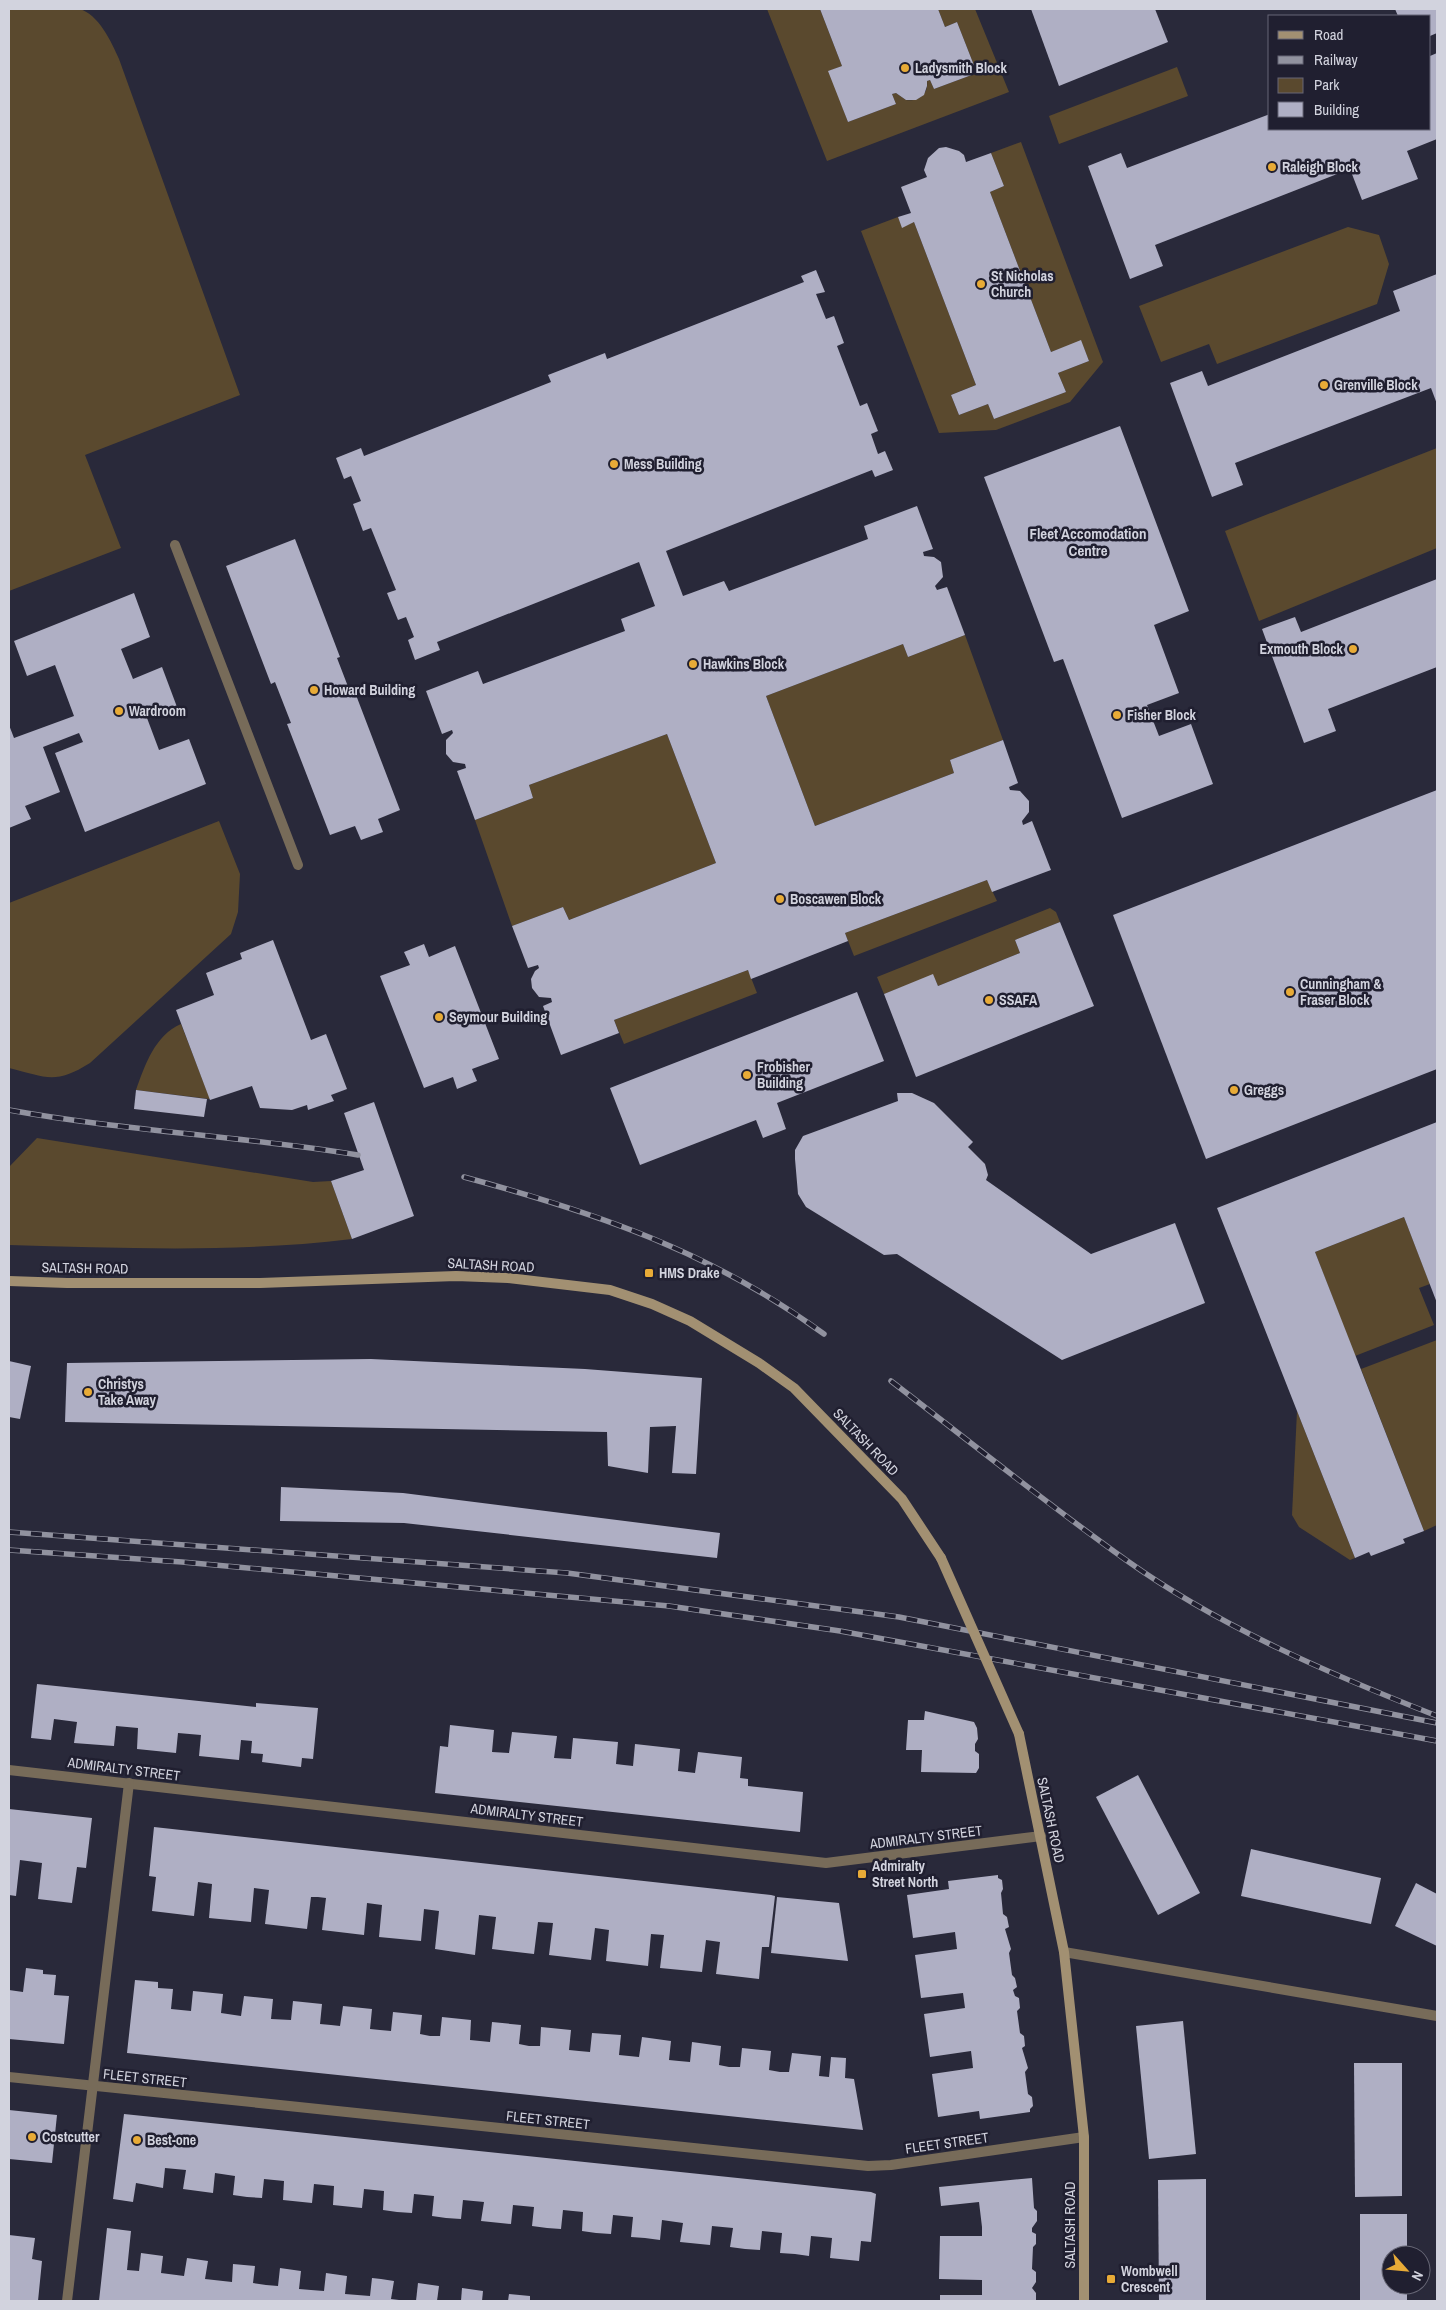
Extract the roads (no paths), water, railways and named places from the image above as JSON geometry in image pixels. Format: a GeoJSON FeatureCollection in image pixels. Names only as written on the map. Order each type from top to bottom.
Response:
{"type":"FeatureCollection","features":[{"type":"Feature","properties":{"kind":"main road","name":"SALTASH ROAD"},"geometry":{"type":"LineString","coordinates":[[9,1280],[67,1283],[260,1282],[456,1276],[508,1278],[610,1290],[652,1304],[690,1320],[759,1363],[794,1388],[902,1498],[941,1558],[1019,1734],[1064,1952],[1084,2137],[1084,2301]]}},
{"type":"Feature","properties":{"kind":"street"},"geometry":{"type":"LineString","coordinates":[[175,545],[298,865]]}},
{"type":"Feature","properties":{"kind":"street","name":"ADMIRALTY STREET"},"geometry":{"type":"LineString","coordinates":[[9,1770],[826,1863],[1041,1836]]}},
{"type":"Feature","properties":{"kind":"street"},"geometry":{"type":"LineString","coordinates":[[67,2301],[129,1783]]}},
{"type":"Feature","properties":{"kind":"street"},"geometry":{"type":"LineString","coordinates":[[1064,1952],[1437,2016]]}},
{"type":"Feature","properties":{"kind":"street","name":"FLEET STREET"},"geometry":{"type":"LineString","coordinates":[[9,2077],[868,2166],[891,2165],[1084,2137]]}},
{"type":"Feature","properties":{"kind":"railway"},"geometry":{"type":"LineString","coordinates":[[9,1110],[96,1123],[314,1148],[358,1155]]}},
{"type":"Feature","properties":{"kind":"railway"},"geometry":{"type":"LineString","coordinates":[[464,1177],[561,1205],[652,1238],[739,1280],[782,1305],[824,1334]]}},
{"type":"Feature","properties":{"kind":"railway"},"geometry":{"type":"LineString","coordinates":[[891,1381],[1066,1516],[1126,1560],[1199,1607],[1237,1628],[1316,1666],[1437,1716]]}},
{"type":"Feature","properties":{"kind":"railway"},"geometry":{"type":"LineString","coordinates":[[9,1532],[567,1573],[899,1617],[1437,1723]]}},
{"type":"Feature","properties":{"kind":"railway"},"geometry":{"type":"LineString","coordinates":[[9,1550],[182,1562],[669,1606],[840,1631],[1437,1741]]}},
{"type":"Feature","properties":{"kind":"place","name":"Ladysmith Block"},"geometry":{"type":"Point","coordinates":[905,68]}},
{"type":"Feature","properties":{"kind":"place","name":"Raleigh Block"},"geometry":{"type":"Point","coordinates":[1272,167]}},
{"type":"Feature","properties":{"kind":"place","name":"St Nicholas Church"},"geometry":{"type":"Point","coordinates":[981,284]}},
{"type":"Feature","properties":{"kind":"place","name":"Grenville Block"},"geometry":{"type":"Point","coordinates":[1324,385]}},
{"type":"Feature","properties":{"kind":"place","name":"Mess Building"},"geometry":{"type":"Point","coordinates":[614,464]}},
{"type":"Feature","properties":{"kind":"place","name":"Exmouth Block"},"geometry":{"type":"Point","coordinates":[1353,649]}},
{"type":"Feature","properties":{"kind":"place","name":"Hawkins Block"},"geometry":{"type":"Point","coordinates":[693,664]}},
{"type":"Feature","properties":{"kind":"place","name":"Howard Building"},"geometry":{"type":"Point","coordinates":[314,690]}},
{"type":"Feature","properties":{"kind":"place","name":"Wardroom"},"geometry":{"type":"Point","coordinates":[119,711]}},
{"type":"Feature","properties":{"kind":"place","name":"Fisher Block"},"geometry":{"type":"Point","coordinates":[1117,715]}},
{"type":"Feature","properties":{"kind":"place","name":"Boscawen Block"},"geometry":{"type":"Point","coordinates":[780,899]}},
{"type":"Feature","properties":{"kind":"place","name":"Cunningham & Fraser Block"},"geometry":{"type":"Point","coordinates":[1290,992]}},
{"type":"Feature","properties":{"kind":"place","name":"SSAFA"},"geometry":{"type":"Point","coordinates":[989,1000]}},
{"type":"Feature","properties":{"kind":"place","name":"Seymour Building"},"geometry":{"type":"Point","coordinates":[439,1017]}},
{"type":"Feature","properties":{"kind":"place","name":"Frobisher Building"},"geometry":{"type":"Point","coordinates":[747,1075]}},
{"type":"Feature","properties":{"kind":"place","name":"Greggs"},"geometry":{"type":"Point","coordinates":[1234,1090]}},
{"type":"Feature","properties":{"kind":"place","name":"HMS Drake"},"geometry":{"type":"Point","coordinates":[649,1273]}},
{"type":"Feature","properties":{"kind":"place","name":"Christys Take Away"},"geometry":{"type":"Point","coordinates":[88,1392]}},
{"type":"Feature","properties":{"kind":"place","name":"Admiralty Street North"},"geometry":{"type":"Point","coordinates":[862,1874]}},
{"type":"Feature","properties":{"kind":"place","name":"Costcutter"},"geometry":{"type":"Point","coordinates":[32,2137]}},
{"type":"Feature","properties":{"kind":"place","name":"Best-one"},"geometry":{"type":"Point","coordinates":[137,2140]}},
{"type":"Feature","properties":{"kind":"place","name":"Wombwell Crescent"},"geometry":{"type":"Point","coordinates":[1111,2279]}},
{"type":"Feature","properties":{"kind":"district","name":"Fleet Accomodation Centre"},"geometry":{"type":"Point","coordinates":[1088,542]}}]}
